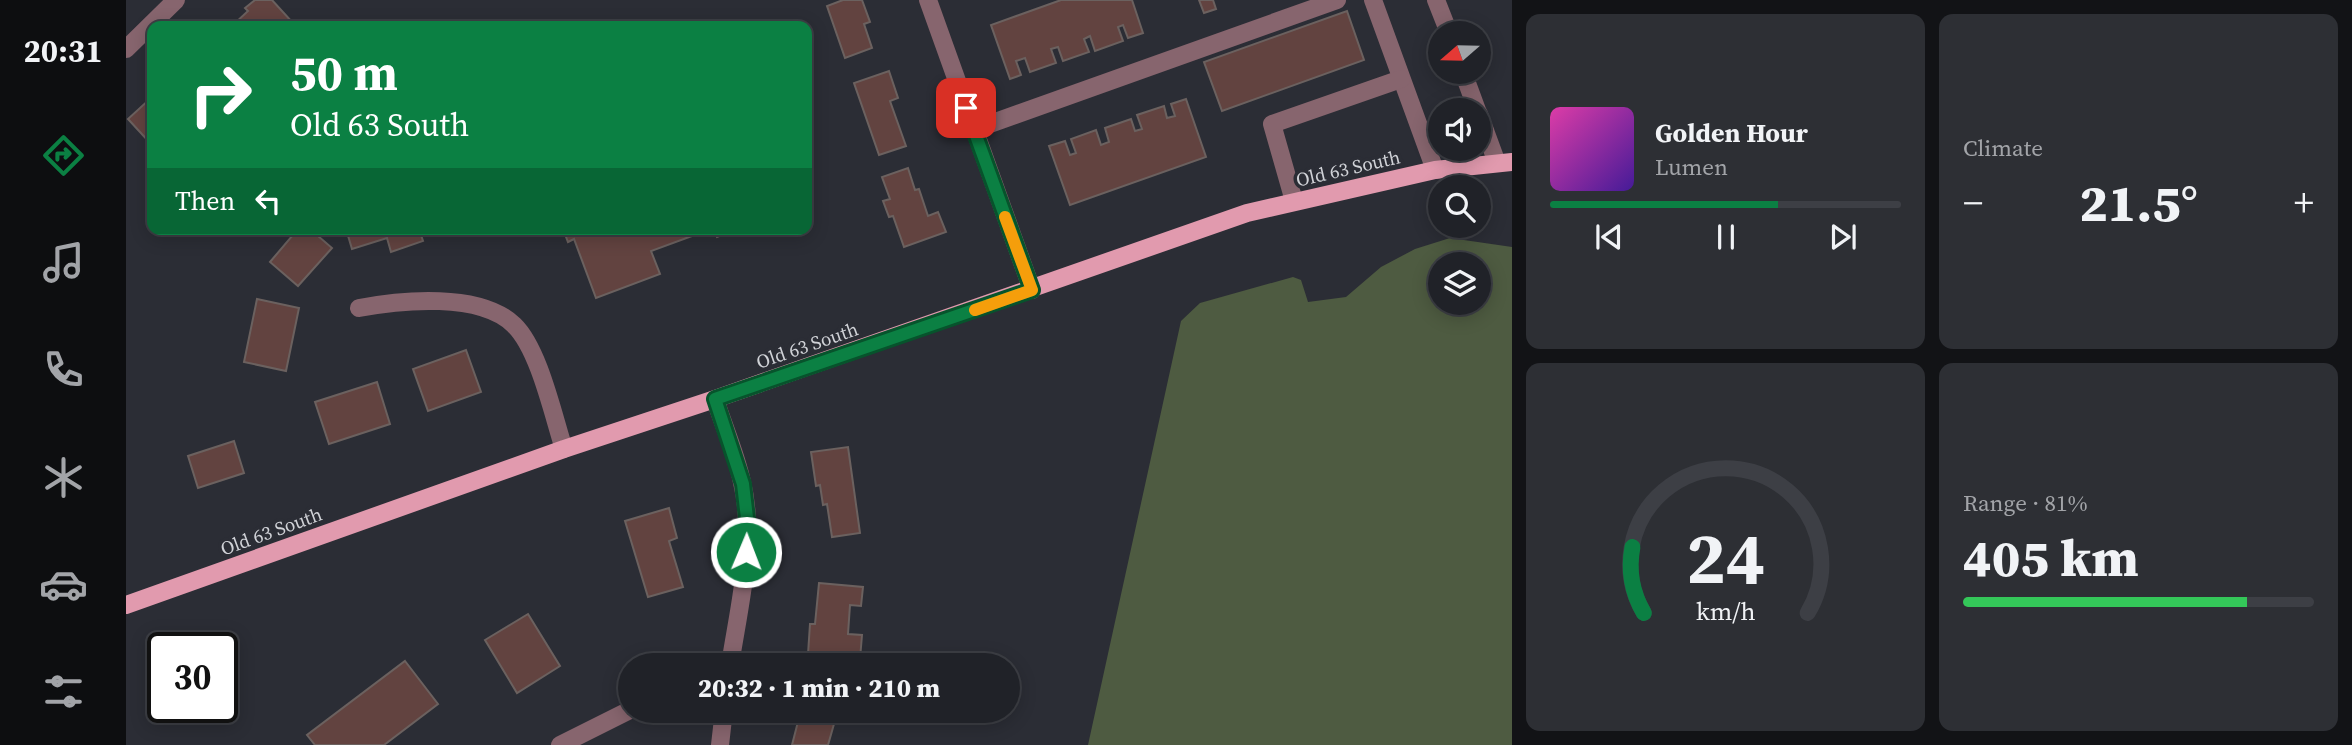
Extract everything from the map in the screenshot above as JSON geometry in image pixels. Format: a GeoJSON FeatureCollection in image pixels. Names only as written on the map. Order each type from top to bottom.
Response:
{"type":"FeatureCollection","features":[{"type":"Feature","properties":{"kind":"main road","name":"Old 63 South"},"geometry":{"type":"LineString","coordinates":[[126,606],[564,449],[1247,214],[1435,170],[1504,162]]}},
{"type":"Feature","properties":{"kind":"street"},"geometry":{"type":"LineString","coordinates":[[155,21],[176,0]]}},
{"type":"Feature","properties":{"kind":"street"},"geometry":{"type":"LineString","coordinates":[[928,0],[1032,290]]}},
{"type":"Feature","properties":{"kind":"street"},"geometry":{"type":"LineString","coordinates":[[973,130],[1337,0]]}},
{"type":"Feature","properties":{"kind":"street"},"geometry":{"type":"LineString","coordinates":[[1373,0],[1435,170]]}},
{"type":"Feature","properties":{"kind":"street"},"geometry":{"type":"LineString","coordinates":[[1436,0],[1444,21]]}},
{"type":"Feature","properties":{"kind":"street"},"geometry":{"type":"LineString","coordinates":[[126,49],[147,28]]}},
{"type":"Feature","properties":{"kind":"street"},"geometry":{"type":"LineString","coordinates":[[1294,201],[1272,124],[1401,79]]}},
{"type":"Feature","properties":{"kind":"street"},"geometry":{"type":"LineString","coordinates":[[1491,137],[1504,162]]}},
{"type":"Feature","properties":{"kind":"street"},"geometry":{"type":"LineString","coordinates":[[359,308],[394,302],[447,302],[487,310],[507,319],[521,332],[530,349],[564,449]]}},
{"type":"Feature","properties":{"kind":"street"},"geometry":{"type":"LineString","coordinates":[[715,399],[743,484],[747,518],[746,552],[732,653]]}},
{"type":"Feature","properties":{"kind":"street"},"geometry":{"type":"LineString","coordinates":[[560,745],[618,716]]}},
{"type":"Feature","properties":{"kind":"street"},"geometry":{"type":"LineString","coordinates":[[720,745],[723,723]]}},
{"type":"Feature","properties":{"kind":"green space"},"geometry":{"type":"Polygon","coordinates":[[[1450,238],[1512,247],[1512,745],[1088,745],[1181,321],[1200,303],[1293,277],[1301,280],[1308,302],[1346,297],[1381,267],[1415,249],[1450,238]]]}},
{"type":"Feature","properties":{"kind":"building"},"geometry":{"type":"Polygon","coordinates":[[[255,0],[272,0],[291,21],[237,21],[248,11],[245,8],[255,0]]]}},
{"type":"Feature","properties":{"kind":"building"},"geometry":{"type":"Polygon","coordinates":[[[843,0],[862,0],[870,22],[864,24],[872,48],[845,58],[827,6],[843,0]]]}},
{"type":"Feature","properties":{"kind":"building"},"geometry":{"type":"Polygon","coordinates":[[[1061,0],[1132,0],[1143,33],[1128,38],[1123,25],[1118,27],[1123,41],[1095,51],[1090,36],[1084,39],[1089,52],[1063,61],[1058,47],[1051,49],[1056,63],[1030,72],[1025,58],[1016,61],[1021,75],[1010,79],[991,25],[1061,0]]]}},
{"type":"Feature","properties":{"kind":"building"},"geometry":{"type":"Polygon","coordinates":[[[1199,0],[1213,0],[1216,9],[1204,13],[1199,0]]]}},
{"type":"Feature","properties":{"kind":"building"},"geometry":{"type":"Polygon","coordinates":[[[1347,11],[1364,60],[1222,111],[1204,62],[1347,11]]]}},
{"type":"Feature","properties":{"kind":"building"},"geometry":{"type":"Polygon","coordinates":[[[889,71],[898,98],[890,101],[906,146],[879,155],[854,83],[889,71]]]}},
{"type":"Feature","properties":{"kind":"building"},"geometry":{"type":"Polygon","coordinates":[[[1186,99],[1206,157],[1070,205],[1049,146],[1065,141],[1070,155],[1076,153],[1071,139],[1096,130],[1101,145],[1109,142],[1105,128],[1131,119],[1135,131],[1142,129],[1137,115],[1164,106],[1167,118],[1175,116],[1171,104],[1186,99]]]}},
{"type":"Feature","properties":{"kind":"building"},"geometry":{"type":"Polygon","coordinates":[[[147,102],[147,140],[128,119],[147,102]]]}},
{"type":"Feature","properties":{"kind":"building"},"geometry":{"type":"Polygon","coordinates":[[[908,168],[928,216],[938,212],[946,232],[904,247],[893,216],[889,217],[883,201],[890,199],[882,177],[908,168]]]}},
{"type":"Feature","properties":{"kind":"building"},"geometry":{"type":"Polygon","coordinates":[[[293,235],[317,235],[332,248],[298,286],[270,262],[293,235]]]}},
{"type":"Feature","properties":{"kind":"building"},"geometry":{"type":"Polygon","coordinates":[[[348,235],[421,235],[423,241],[391,252],[387,238],[352,249],[348,235]]]}},
{"type":"Feature","properties":{"kind":"building"},"geometry":{"type":"Polygon","coordinates":[[[565,235],[695,235],[651,251],[660,274],[596,298],[574,239],[568,242],[565,235]]]}},
{"type":"Feature","properties":{"kind":"building"},"geometry":{"type":"Polygon","coordinates":[[[257,299],[299,308],[286,371],[244,362],[257,299]]]}},
{"type":"Feature","properties":{"kind":"building"},"geometry":{"type":"Polygon","coordinates":[[[466,350],[481,392],[428,411],[413,369],[466,350]]]}},
{"type":"Feature","properties":{"kind":"building"},"geometry":{"type":"Polygon","coordinates":[[[377,382],[390,424],[329,444],[315,402],[377,382]]]}},
{"type":"Feature","properties":{"kind":"building"},"geometry":{"type":"Polygon","coordinates":[[[234,441],[244,473],[198,488],[188,456],[234,441]]]}},
{"type":"Feature","properties":{"kind":"building"},"geometry":{"type":"Polygon","coordinates":[[[848,447],[860,533],[832,537],[827,504],[823,505],[820,485],[816,486],[811,452],[848,447]]]}},
{"type":"Feature","properties":{"kind":"building"},"geometry":{"type":"Polygon","coordinates":[[[669,508],[677,538],[669,541],[683,587],[648,597],[625,521],[669,508]]]}},
{"type":"Feature","properties":{"kind":"building"},"geometry":{"type":"Polygon","coordinates":[[[819,583],[863,587],[861,606],[850,605],[848,634],[862,635],[860,653],[808,653],[810,624],[815,624],[819,583]]]}},
{"type":"Feature","properties":{"kind":"building"},"geometry":{"type":"Polygon","coordinates":[[[528,614],[560,666],[517,693],[485,640],[528,614]]]}},
{"type":"Feature","properties":{"kind":"building"},"geometry":{"type":"Polygon","coordinates":[[[405,661],[438,704],[384,745],[315,745],[307,735],[405,661]]]}},
{"type":"Feature","properties":{"kind":"building"},"geometry":{"type":"Polygon","coordinates":[[[798,723],[834,723],[828,745],[792,745],[798,723]]]}},
{"type":"Feature","properties":{"kind":"slow traffic"},"geometry":{"type":"LineString","coordinates":[[975,310],[1032,290],[1005,217]]}},
{"type":"Feature","properties":{"kind":"route"},"geometry":{"type":"LineString","coordinates":[[746,552],[747,518],[743,484],[715,399],[1032,290],[966,108]]}}]}
